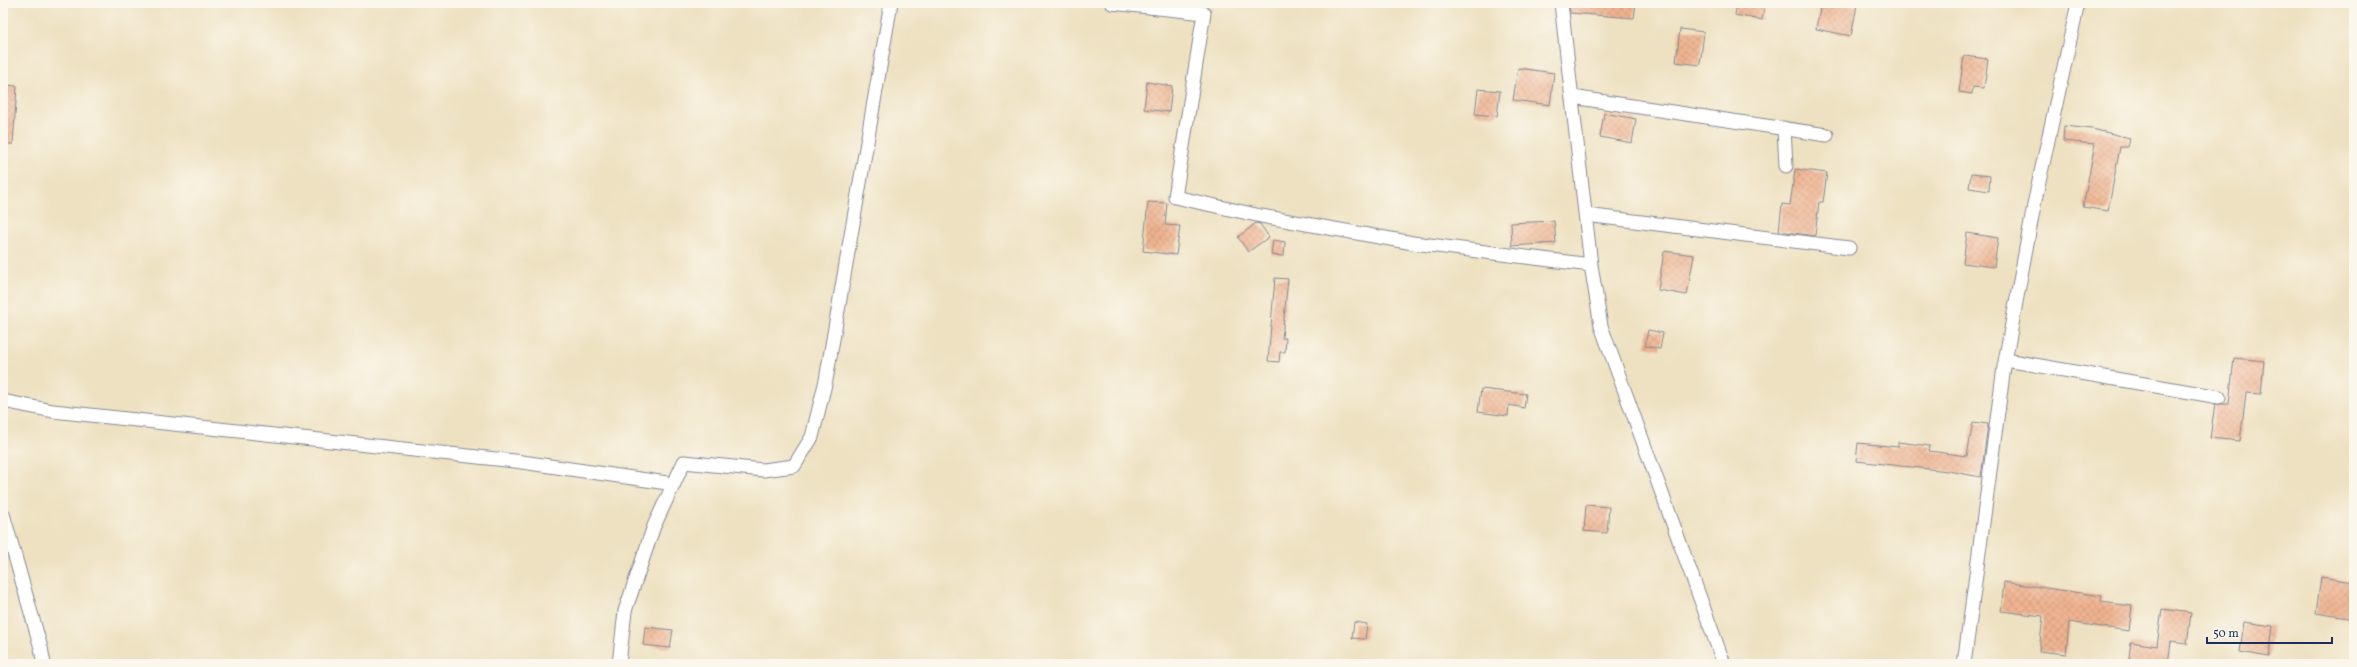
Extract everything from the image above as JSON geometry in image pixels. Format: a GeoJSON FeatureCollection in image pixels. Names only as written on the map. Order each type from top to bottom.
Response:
{"type":"FeatureCollection","features":[{"type":"Feature","properties":{"kind":"street"},"geometry":{"type":"LineString","coordinates":[[619,664],[625,611],[654,526],[684,462],[763,470],[794,466],[812,437],[833,343],[891,3]]}},
{"type":"Feature","properties":{"kind":"street"},"geometry":{"type":"LineString","coordinates":[[1112,3],[1204,13],[1175,197],[1247,213],[1413,243],[1591,265]]}},
{"type":"Feature","properties":{"kind":"street"},"geometry":{"type":"LineString","coordinates":[[1561,3],[1591,265],[1601,326],[1724,664]]}},
{"type":"Feature","properties":{"kind":"street"},"geometry":{"type":"LineString","coordinates":[[1964,664],[2006,360],[2035,200],[2078,3]]}},
{"type":"Feature","properties":{"kind":"street"},"geometry":{"type":"LineString","coordinates":[[1572,97],[1827,135]]}},
{"type":"Feature","properties":{"kind":"street"},"geometry":{"type":"LineString","coordinates":[[1784,128],[1786,166]]}},
{"type":"Feature","properties":{"kind":"street"},"geometry":{"type":"LineString","coordinates":[[1586,215],[1849,248]]}},
{"type":"Feature","properties":{"kind":"street"},"geometry":{"type":"LineString","coordinates":[[2006,360],[2218,397]]}},
{"type":"Feature","properties":{"kind":"street"},"geometry":{"type":"LineString","coordinates":[[3,401],[53,411],[515,461],[674,484]]}},
{"type":"Feature","properties":{"kind":"street"},"geometry":{"type":"LineString","coordinates":[[3,514],[42,648],[44,664]]}},
{"type":"Feature","properties":{"kind":"building"},"geometry":{"type":"Polygon","coordinates":[[[1569,3],[1636,3],[1634,18],[1570,13],[1569,3]]]}},
{"type":"Feature","properties":{"kind":"building"},"geometry":{"type":"Polygon","coordinates":[[[1737,3],[1765,3],[1762,20],[1735,15],[1737,3]]]}},
{"type":"Feature","properties":{"kind":"building"},"geometry":{"type":"Polygon","coordinates":[[[1821,3],[1857,5],[1851,36],[1816,29],[1821,3]]]}},
{"type":"Feature","properties":{"kind":"building"},"geometry":{"type":"Polygon","coordinates":[[[1680,29],[1704,32],[1700,65],[1676,62],[1680,29]]]}},
{"type":"Feature","properties":{"kind":"building"},"geometry":{"type":"Polygon","coordinates":[[[1964,56],[1988,59],[1984,88],[1973,87],[1972,94],[1959,92],[1964,56]]]}},
{"type":"Feature","properties":{"kind":"building"},"geometry":{"type":"Polygon","coordinates":[[[1518,68],[1554,73],[1550,105],[1513,100],[1518,68]]]}},
{"type":"Feature","properties":{"kind":"building"},"geometry":{"type":"Polygon","coordinates":[[[1147,82],[1172,86],[1169,112],[1144,109],[1147,82]]]}},
{"type":"Feature","properties":{"kind":"building"},"geometry":{"type":"Polygon","coordinates":[[[3,85],[17,86],[13,144],[3,144],[3,85]]]}},
{"type":"Feature","properties":{"kind":"building"},"geometry":{"type":"Polygon","coordinates":[[[1478,89],[1500,91],[1497,116],[1475,114],[1478,89]]]}},
{"type":"Feature","properties":{"kind":"building"},"geometry":{"type":"Polygon","coordinates":[[[1604,113],[1636,119],[1632,143],[1600,137],[1604,113]]]}},
{"type":"Feature","properties":{"kind":"building"},"geometry":{"type":"Polygon","coordinates":[[[2064,126],[2092,129],[2130,138],[2128,147],[2120,147],[2108,211],[2083,207],[2095,144],[2063,141],[2064,126]]]}},
{"type":"Feature","properties":{"kind":"building"},"geometry":{"type":"Polygon","coordinates":[[[1795,169],[1827,173],[1823,202],[1819,202],[1815,236],[1779,231],[1782,204],[1790,205],[1795,169]]]}},
{"type":"Feature","properties":{"kind":"building"},"geometry":{"type":"Polygon","coordinates":[[[1971,174],[1990,176],[1989,191],[1969,188],[1971,174]]]}},
{"type":"Feature","properties":{"kind":"building"},"geometry":{"type":"Polygon","coordinates":[[[1148,202],[1167,203],[1165,225],[1180,226],[1176,255],[1143,251],[1148,202]]]}},
{"type":"Feature","properties":{"kind":"building"},"geometry":{"type":"Polygon","coordinates":[[[1554,221],[1556,243],[1512,246],[1511,223],[1554,221]]]}},
{"type":"Feature","properties":{"kind":"building"},"geometry":{"type":"Polygon","coordinates":[[[1256,223],[1260,224],[1269,237],[1248,252],[1238,237],[1256,223]]]}},
{"type":"Feature","properties":{"kind":"building"},"geometry":{"type":"Polygon","coordinates":[[[1967,233],[1998,238],[1994,267],[1963,263],[1967,233]]]}},
{"type":"Feature","properties":{"kind":"building"},"geometry":{"type":"Polygon","coordinates":[[[1273,240],[1285,242],[1284,256],[1271,255],[1273,240]]]}},
{"type":"Feature","properties":{"kind":"building"},"geometry":{"type":"Polygon","coordinates":[[[1664,251],[1694,255],[1687,295],[1658,290],[1664,251]]]}},
{"type":"Feature","properties":{"kind":"building"},"geometry":{"type":"Polygon","coordinates":[[[1275,278],[1288,279],[1282,338],[1286,338],[1285,352],[1280,352],[1279,362],[1268,361],[1275,278]]]}},
{"type":"Feature","properties":{"kind":"building"},"geometry":{"type":"Polygon","coordinates":[[[1648,330],[1663,333],[1660,349],[1645,346],[1648,330]]]}},
{"type":"Feature","properties":{"kind":"building"},"geometry":{"type":"Polygon","coordinates":[[[2234,358],[2264,361],[2261,394],[2246,393],[2240,441],[2210,438],[2215,404],[2229,404],[2234,358]]]}},
{"type":"Feature","properties":{"kind":"building"},"geometry":{"type":"Polygon","coordinates":[[[1481,389],[1526,394],[1524,408],[1509,405],[1508,416],[1478,412],[1481,389]]]}},
{"type":"Feature","properties":{"kind":"building"},"geometry":{"type":"Polygon","coordinates":[[[1973,422],[1988,424],[1981,477],[1948,471],[1856,461],[1858,443],[1898,447],[1898,442],[1930,446],[1929,451],[1967,456],[1973,422]]]}},
{"type":"Feature","properties":{"kind":"building"},"geometry":{"type":"Polygon","coordinates":[[[1586,505],[1609,507],[1607,533],[1584,531],[1586,505]]]}},
{"type":"Feature","properties":{"kind":"building"},"geometry":{"type":"Polygon","coordinates":[[[2321,577],[2354,582],[2354,619],[2316,613],[2321,577]]]}},
{"type":"Feature","properties":{"kind":"building"},"geometry":{"type":"Polygon","coordinates":[[[2004,582],[2102,596],[2101,602],[2132,606],[2129,631],[2069,622],[2066,654],[2039,651],[2043,616],[2001,611],[2004,582]]]}},
{"type":"Feature","properties":{"kind":"building"},"geometry":{"type":"Polygon","coordinates":[[[2162,609],[2191,613],[2187,644],[2171,642],[2168,664],[2128,664],[2131,642],[2157,646],[2162,609]]]}},
{"type":"Feature","properties":{"kind":"building"},"geometry":{"type":"Polygon","coordinates":[[[1354,622],[1367,624],[1365,639],[1352,638],[1354,622]]]}},
{"type":"Feature","properties":{"kind":"building"},"geometry":{"type":"Polygon","coordinates":[[[2244,622],[2273,626],[2269,657],[2240,652],[2244,622]]]}},
{"type":"Feature","properties":{"kind":"building"},"geometry":{"type":"Polygon","coordinates":[[[645,627],[673,630],[670,648],[643,645],[645,627]]]}}]}
